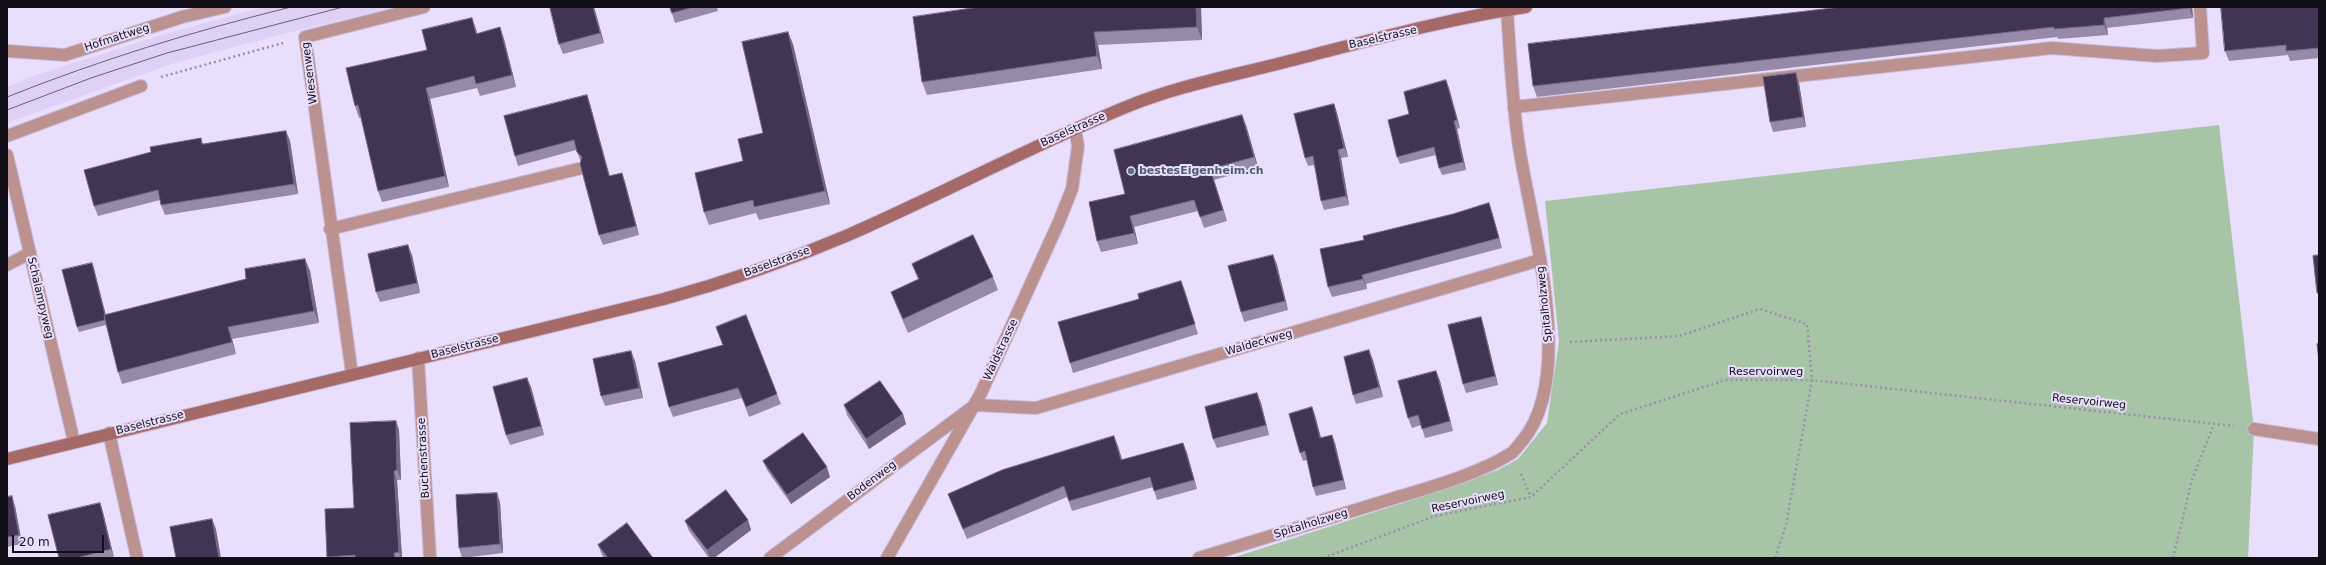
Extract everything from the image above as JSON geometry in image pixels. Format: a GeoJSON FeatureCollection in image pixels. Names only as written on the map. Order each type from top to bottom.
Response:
{"type":"FeatureCollection","features":[{"type":"Feature","properties":{"kind":"main road","name":"Baselstrasse"},"geometry":{"type":"LineString","coordinates":[[7,459],[664,299],[774,265],[846,236],[1075,129],[1128,106],[1180,88],[1354,44],[1507,8],[1526,7]]}},
{"type":"Feature","properties":{"kind":"street","name":"Hofmattweg"},"geometry":{"type":"LineString","coordinates":[[7,51],[64,54],[182,17],[225,7]]}},
{"type":"Feature","properties":{"kind":"street","name":"Wiesenweg"},"geometry":{"type":"LineString","coordinates":[[352,374],[330,229],[305,37],[424,7]]}},
{"type":"Feature","properties":{"kind":"street"},"geometry":{"type":"LineString","coordinates":[[1514,107],[2052,48],[2157,56],[2203,53],[2200,7]]}},
{"type":"Feature","properties":{"kind":"street","name":"Spitalholzweg"},"geometry":{"type":"LineString","coordinates":[[1200,558],[1429,488],[1483,467],[1511,454],[1529,432],[1537,414],[1546,377],[1550,343],[1540,260],[1518,141],[1507,8]]}},
{"type":"Feature","properties":{"kind":"street"},"geometry":{"type":"LineString","coordinates":[[7,136],[141,86]]}},
{"type":"Feature","properties":{"kind":"street","name":"Waldstrasse"},"geometry":{"type":"LineString","coordinates":[[888,558],[975,405],[1058,224],[1072,189],[1078,146],[1075,129]]}},
{"type":"Feature","properties":{"kind":"street","name":"Schalampyweg"},"geometry":{"type":"LineString","coordinates":[[7,157],[74,442]]}},
{"type":"Feature","properties":{"kind":"street"},"geometry":{"type":"LineString","coordinates":[[330,229],[578,169]]}},
{"type":"Feature","properties":{"kind":"street"},"geometry":{"type":"LineString","coordinates":[[7,265],[30,253]]}},
{"type":"Feature","properties":{"kind":"street","name":"Waldeckweg"},"geometry":{"type":"LineString","coordinates":[[975,405],[1036,408],[1540,260]]}},
{"type":"Feature","properties":{"kind":"street","name":"Buchenstrasse"},"geometry":{"type":"LineString","coordinates":[[418,358],[430,558]]}},
{"type":"Feature","properties":{"kind":"street","name":"Bodenweg"},"geometry":{"type":"LineString","coordinates":[[770,558],[975,405]]}},
{"type":"Feature","properties":{"kind":"street"},"geometry":{"type":"LineString","coordinates":[[2254,429],[2319,440]]}},
{"type":"Feature","properties":{"kind":"street"},"geometry":{"type":"LineString","coordinates":[[109,433],[137,558]]}},
{"type":"Feature","properties":{"kind":"path"},"geometry":{"type":"LineString","coordinates":[[141,86],[164,76],[305,37]]}},
{"type":"Feature","properties":{"kind":"path"},"geometry":{"type":"LineString","coordinates":[[1550,343],[1679,336],[1760,309],[1806,324],[1812,380],[1786,525],[1775,558]]}},
{"type":"Feature","properties":{"kind":"path","name":"Reservoirweg"},"geometry":{"type":"LineString","coordinates":[[1323,558],[1435,516],[1531,497],[1620,414],[1726,380],[1812,380],[2254,429]]}},
{"type":"Feature","properties":{"kind":"path"},"geometry":{"type":"LineString","coordinates":[[2173,558],[2192,480],[2214,424]]}},
{"type":"Feature","properties":{"kind":"shaded area"},"geometry":{"type":"Polygon","coordinates":[[[264,7],[394,7],[279,35],[171,64],[7,123],[7,87],[30,77],[164,34],[264,7]]]}},
{"type":"Feature","properties":{"kind":"green space"},"geometry":{"type":"Polygon","coordinates":[[[2219,125],[2254,429],[2248,558],[1232,558],[1455,486],[1498,470],[1518,459],[1547,423],[1559,342],[1545,201],[2219,125]]]}},
{"type":"Feature","properties":{"kind":"building"},"geometry":{"type":"Polygon","coordinates":[[[550,7],[593,7],[600,33],[559,44],[550,7]]]}},
{"type":"Feature","properties":{"kind":"building"},"geometry":{"type":"Polygon","coordinates":[[[670,7],[694,7],[672,13],[670,7]]]}},
{"type":"Feature","properties":{"kind":"building"},"geometry":{"type":"Polygon","coordinates":[[[979,7],[1196,7],[1197,27],[1094,32],[1097,56],[922,82],[913,17],[979,7]]]}},
{"type":"Feature","properties":{"kind":"building"},"geometry":{"type":"Polygon","coordinates":[[[1841,7],[2189,8],[2104,18],[2104,25],[2054,29],[2054,27],[1533,86],[1528,44],[1841,7]]]}},
{"type":"Feature","properties":{"kind":"building"},"geometry":{"type":"Polygon","coordinates":[[[2221,7],[2319,7],[2319,48],[2286,51],[2286,45],[2225,51],[2221,7]]]}},
{"type":"Feature","properties":{"kind":"building"},"geometry":{"type":"Polygon","coordinates":[[[472,18],[476,34],[500,27],[512,75],[476,84],[474,76],[426,88],[445,176],[378,191],[358,105],[355,106],[346,68],[427,50],[422,30],[472,18]]]}},
{"type":"Feature","properties":{"kind":"building"},"geometry":{"type":"Polygon","coordinates":[[[788,32],[825,191],[754,207],[753,200],[704,212],[695,173],[743,161],[738,139],[763,133],[742,42],[788,32]]]}},
{"type":"Feature","properties":{"kind":"building"},"geometry":{"type":"Polygon","coordinates":[[[1796,73],[1803,117],[1770,122],[1763,77],[1796,73]]]}},
{"type":"Feature","properties":{"kind":"building"},"geometry":{"type":"Polygon","coordinates":[[[1446,80],[1457,120],[1454,121],[1463,162],[1439,168],[1434,147],[1397,157],[1388,120],[1409,114],[1404,92],[1446,80]]]}},
{"type":"Feature","properties":{"kind":"building"},"geometry":{"type":"Polygon","coordinates":[[[587,95],[609,176],[622,173],[636,226],[599,235],[580,164],[582,157],[577,152],[574,140],[515,156],[504,116],[587,95]]]}},
{"type":"Feature","properties":{"kind":"building"},"geometry":{"type":"Polygon","coordinates":[[[1334,104],[1344,148],[1338,150],[1346,196],[1321,201],[1313,156],[1305,158],[1294,114],[1334,104]]]}},
{"type":"Feature","properties":{"kind":"building"},"geometry":{"type":"Polygon","coordinates":[[[1242,115],[1254,157],[1210,169],[1223,210],[1200,217],[1194,200],[1130,216],[1134,233],[1097,241],[1089,202],[1125,194],[1114,150],[1242,115]]]}},
{"type":"Feature","properties":{"kind":"building"},"geometry":{"type":"Polygon","coordinates":[[[286,131],[294,184],[161,205],[158,190],[94,206],[84,170],[151,152],[150,147],[201,138],[202,144],[286,131]]]}},
{"type":"Feature","properties":{"kind":"building"},"geometry":{"type":"Polygon","coordinates":[[[1489,203],[1499,238],[1362,275],[1363,279],[1328,287],[1320,249],[1364,240],[1363,236],[1453,214],[1489,203]]]}},
{"type":"Feature","properties":{"kind":"building"},"geometry":{"type":"Polygon","coordinates":[[[973,235],[993,277],[903,319],[891,292],[919,279],[912,264],[973,235]]]}},
{"type":"Feature","properties":{"kind":"building"},"geometry":{"type":"Polygon","coordinates":[[[408,245],[417,283],[376,292],[368,254],[408,245]]]}},
{"type":"Feature","properties":{"kind":"building"},"geometry":{"type":"Polygon","coordinates":[[[1273,255],[1285,301],[1241,312],[1228,266],[1273,255]]]}},
{"type":"Feature","properties":{"kind":"building"},"geometry":{"type":"Polygon","coordinates":[[[2319,255],[2319,293],[2317,293],[2313,256],[2319,255]]]}},
{"type":"Feature","properties":{"kind":"building"},"geometry":{"type":"Polygon","coordinates":[[[305,259],[314,311],[228,327],[232,342],[118,372],[104,315],[246,279],[245,269],[305,259]]]}},
{"type":"Feature","properties":{"kind":"building"},"geometry":{"type":"Polygon","coordinates":[[[92,263],[105,320],[77,327],[62,270],[92,263]]]}},
{"type":"Feature","properties":{"kind":"building"},"geometry":{"type":"Polygon","coordinates":[[[1181,281],[1195,324],[1070,363],[1058,322],[1139,299],[1138,294],[1181,281]]]}},
{"type":"Feature","properties":{"kind":"building"},"geometry":{"type":"Polygon","coordinates":[[[746,315],[777,394],[746,407],[738,388],[669,407],[658,363],[723,345],[716,327],[746,315]]]}},
{"type":"Feature","properties":{"kind":"building"},"geometry":{"type":"Polygon","coordinates":[[[1481,317],[1495,376],[1463,384],[1448,325],[1481,317]]]}},
{"type":"Feature","properties":{"kind":"building"},"geometry":{"type":"Polygon","coordinates":[[[2319,343],[2319,361],[2317,344],[2319,343]]]}},
{"type":"Feature","properties":{"kind":"building"},"geometry":{"type":"Polygon","coordinates":[[[1369,350],[1379,387],[1353,395],[1344,357],[1369,350]]]}},
{"type":"Feature","properties":{"kind":"building"},"geometry":{"type":"Polygon","coordinates":[[[631,351],[639,388],[601,396],[593,359],[631,351]]]}},
{"type":"Feature","properties":{"kind":"building"},"geometry":{"type":"Polygon","coordinates":[[[1436,371],[1450,421],[1422,429],[1418,415],[1408,418],[1398,381],[1436,371]]]}},
{"type":"Feature","properties":{"kind":"building"},"geometry":{"type":"Polygon","coordinates":[[[527,378],[541,426],[506,435],[493,387],[527,378]]]}},
{"type":"Feature","properties":{"kind":"building"},"geometry":{"type":"Polygon","coordinates":[[[880,381],[903,414],[866,439],[844,405],[880,381]]]}},
{"type":"Feature","properties":{"kind":"building"},"geometry":{"type":"Polygon","coordinates":[[[1257,393],[1266,425],[1213,439],[1205,407],[1257,393]]]}},
{"type":"Feature","properties":{"kind":"building"},"geometry":{"type":"Polygon","coordinates":[[[1312,407],[1320,438],[1332,435],[1343,480],[1313,487],[1305,451],[1300,453],[1289,414],[1312,407]]]}},
{"type":"Feature","properties":{"kind":"building"},"geometry":{"type":"Polygon","coordinates":[[[396,421],[397,470],[394,471],[399,552],[394,553],[395,558],[355,558],[355,555],[327,557],[325,509],[354,508],[350,423],[396,421]]]}},
{"type":"Feature","properties":{"kind":"building"},"geometry":{"type":"Polygon","coordinates":[[[803,433],[827,467],[787,495],[763,461],[803,433]]]}},
{"type":"Feature","properties":{"kind":"building"},"geometry":{"type":"Polygon","coordinates":[[[1114,436],[1121,460],[1183,443],[1194,480],[1154,491],[1150,477],[1069,501],[1064,486],[963,529],[948,494],[1002,470],[1114,436]]]}},
{"type":"Feature","properties":{"kind":"building"},"geometry":{"type":"Polygon","coordinates":[[[726,490],[748,520],[707,550],[685,521],[726,490]]]}},
{"type":"Feature","properties":{"kind":"building"},"geometry":{"type":"Polygon","coordinates":[[[497,493],[500,544],[459,548],[456,495],[497,493]]]}},
{"type":"Feature","properties":{"kind":"building"},"geometry":{"type":"Polygon","coordinates":[[[12,496],[19,535],[7,537],[7,497],[12,496]]]}},
{"type":"Feature","properties":{"kind":"building"},"geometry":{"type":"Polygon","coordinates":[[[100,503],[111,549],[76,558],[59,558],[48,515],[100,503]]]}},
{"type":"Feature","properties":{"kind":"building"},"geometry":{"type":"Polygon","coordinates":[[[212,519],[219,558],[176,558],[170,527],[212,519]]]}},
{"type":"Feature","properties":{"kind":"building"},"geometry":{"type":"Polygon","coordinates":[[[627,523],[653,558],[608,558],[598,545],[627,523]]]}},
{"type":"Feature","properties":{"kind":"tram line"},"geometry":{"type":"LineString","coordinates":[[7,97],[42,83],[148,47],[291,7]]}},
{"type":"Feature","properties":{"kind":"tram line"},"geometry":{"type":"LineString","coordinates":[[7,110],[91,78],[167,53],[343,7]]}},
{"type":"Feature","properties":{"kind":"place","name":"bestesEigenheim.ch"},"geometry":{"type":"Point","coordinates":[1131,171]}}]}
